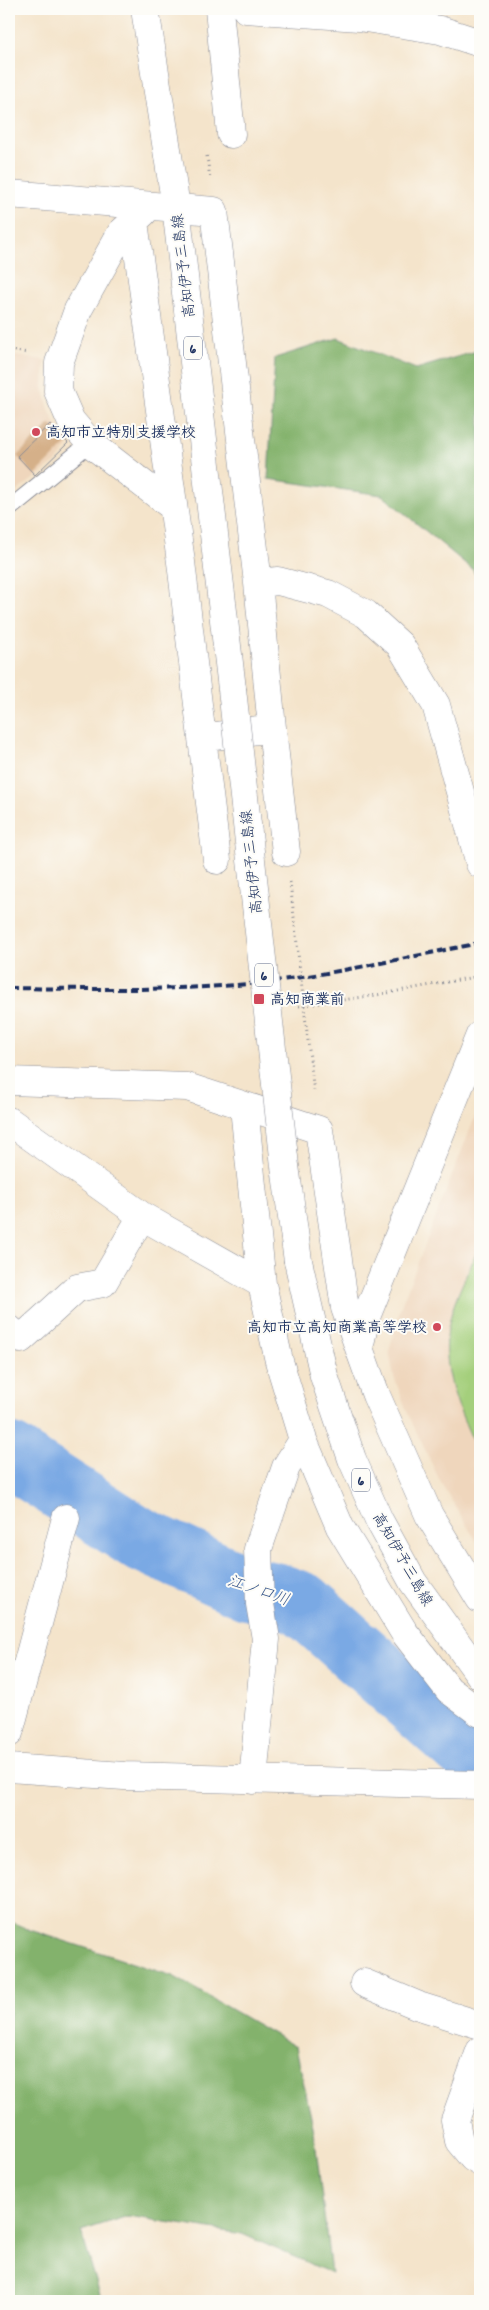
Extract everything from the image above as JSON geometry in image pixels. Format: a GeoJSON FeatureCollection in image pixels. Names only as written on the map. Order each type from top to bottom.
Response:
{"type":"FeatureCollection","features":[{"type":"Feature","properties":{"kind":"street","name":"高知伊予三島線"},"geometry":{"type":"LineString","coordinates":[[145,9],[154,212],[232,689],[285,1166],[298,1260],[324,1376],[352,1458],[378,1520],[413,1582],[480,1675]]}},
{"type":"Feature","properties":{"kind":"street"},"geometry":{"type":"LineString","coordinates":[[219,9],[231,134]]}},
{"type":"Feature","properties":{"kind":"street"},"geometry":{"type":"LineString","coordinates":[[246,9],[360,17],[440,30],[480,43]]}},
{"type":"Feature","properties":{"kind":"street"},"geometry":{"type":"LineString","coordinates":[[9,194],[154,212],[214,211],[258,583],[286,852]]}},
{"type":"Feature","properties":{"kind":"street"},"geometry":{"type":"LineString","coordinates":[[154,212],[121,233],[78,310],[59,363],[58,391],[71,420],[90,443],[173,507]]}},
{"type":"Feature","properties":{"kind":"street"},"geometry":{"type":"LineString","coordinates":[[154,212],[173,507],[217,860]]}},
{"type":"Feature","properties":{"kind":"street"},"geometry":{"type":"LineString","coordinates":[[258,583],[278,581],[328,594],[366,614],[400,645],[436,705],[480,864]]}},
{"type":"Feature","properties":{"kind":"street"},"geometry":{"type":"LineString","coordinates":[[202,738],[272,728]]}},
{"type":"Feature","properties":{"kind":"street"},"geometry":{"type":"LineString","coordinates":[[358,1348],[366,1317],[480,1035]]}},
{"type":"Feature","properties":{"kind":"street"},"geometry":{"type":"LineString","coordinates":[[9,1081],[187,1087],[319,1130],[345,1308],[358,1348],[428,1516],[480,1599]]}},
{"type":"Feature","properties":{"kind":"street"},"geometry":{"type":"LineString","coordinates":[[244,1107],[262,1284],[279,1361],[303,1440],[340,1527],[404,1632],[449,1690],[480,1713]]}},
{"type":"Feature","properties":{"kind":"street"},"geometry":{"type":"LineString","coordinates":[[9,1121],[142,1216],[262,1284]]}},
{"type":"Feature","properties":{"kind":"street"},"geometry":{"type":"LineString","coordinates":[[9,1329],[21,1339],[77,1288],[103,1283],[142,1216]]}},
{"type":"Feature","properties":{"kind":"street"},"geometry":{"type":"LineString","coordinates":[[253,1780],[266,1639],[260,1604],[258,1549],[286,1467],[303,1440]]}},
{"type":"Feature","properties":{"kind":"street"},"geometry":{"type":"LineString","coordinates":[[9,1733],[66,1518]]}},
{"type":"Feature","properties":{"kind":"street"},"geometry":{"type":"LineString","coordinates":[[9,1768],[115,1776],[472,1785]]}},
{"type":"Feature","properties":{"kind":"street"},"geometry":{"type":"LineString","coordinates":[[364,1983],[418,2006],[480,2025]]}},
{"type":"Feature","properties":{"kind":"street"},"geometry":{"type":"LineString","coordinates":[[480,2051],[455,2120],[459,2141],[473,2158],[480,2162]]}},
{"type":"Feature","properties":{"kind":"lane"},"geometry":{"type":"LineString","coordinates":[[9,509],[90,443]]}},
{"type":"Feature","properties":{"kind":"path"},"geometry":{"type":"LineString","coordinates":[[286,852],[312,1079]]}},
{"type":"Feature","properties":{"kind":"path"},"geometry":{"type":"LineString","coordinates":[[292,1007],[371,996],[480,976]]}},
{"type":"Feature","properties":{"kind":"shaded area","name":"高知市立特別支援学校"},"geometry":{"type":"Polygon","coordinates":[[[9,355],[45,360],[43,387],[49,410],[55,423],[71,442],[57,461],[9,497],[9,355]]]}},
{"type":"Feature","properties":{"kind":"shaded area","name":"高知市立高知商業高等学校"},"geometry":{"type":"Polygon","coordinates":[[[480,1104],[480,1547],[441,1483],[408,1414],[394,1377],[389,1351],[401,1306],[480,1104]]]}},
{"type":"Feature","properties":{"kind":"green space"},"geometry":{"type":"Polygon","coordinates":[[[338,338],[416,369],[480,350],[480,583],[472,569],[382,495],[268,479],[275,358],[338,338]]]}},
{"type":"Feature","properties":{"kind":"green space"},"geometry":{"type":"Polygon","coordinates":[[[480,1244],[480,1456],[465,1423],[453,1389],[447,1355],[447,1337],[452,1310],[480,1244]]]}},
{"type":"Feature","properties":{"kind":"green space"},"geometry":{"type":"Polygon","coordinates":[[[9,1921],[30,1930],[173,1976],[296,2047],[314,2131],[331,2273],[242,2234],[128,2216],[81,2231],[102,2301],[9,2301],[9,1921]]]}},
{"type":"Feature","properties":{"kind":"building"},"geometry":{"type":"Polygon","coordinates":[[[50,424],[68,443],[35,475],[17,456],[50,424]]]}},
{"type":"Feature","properties":{"kind":"waterway","name":"江ノ口川"},"geometry":{"type":"LineString","coordinates":[[9,1455],[138,1538],[247,1588],[278,1595],[303,1604],[469,1752],[480,1765]]}},
{"type":"Feature","properties":{"kind":"railway"},"geometry":{"type":"LineString","coordinates":[[9,988],[158,989],[248,984],[336,971],[480,943]]}},
{"type":"Feature","properties":{"kind":"place","name":"高知市立特別支援学校"},"geometry":{"type":"Point","coordinates":[36,432]}},
{"type":"Feature","properties":{"kind":"place","name":"高知商業前"},"geometry":{"type":"Point","coordinates":[259,999]}},
{"type":"Feature","properties":{"kind":"place","name":"高知市立高知商業高等学校"},"geometry":{"type":"Point","coordinates":[437,1327]}}]}
